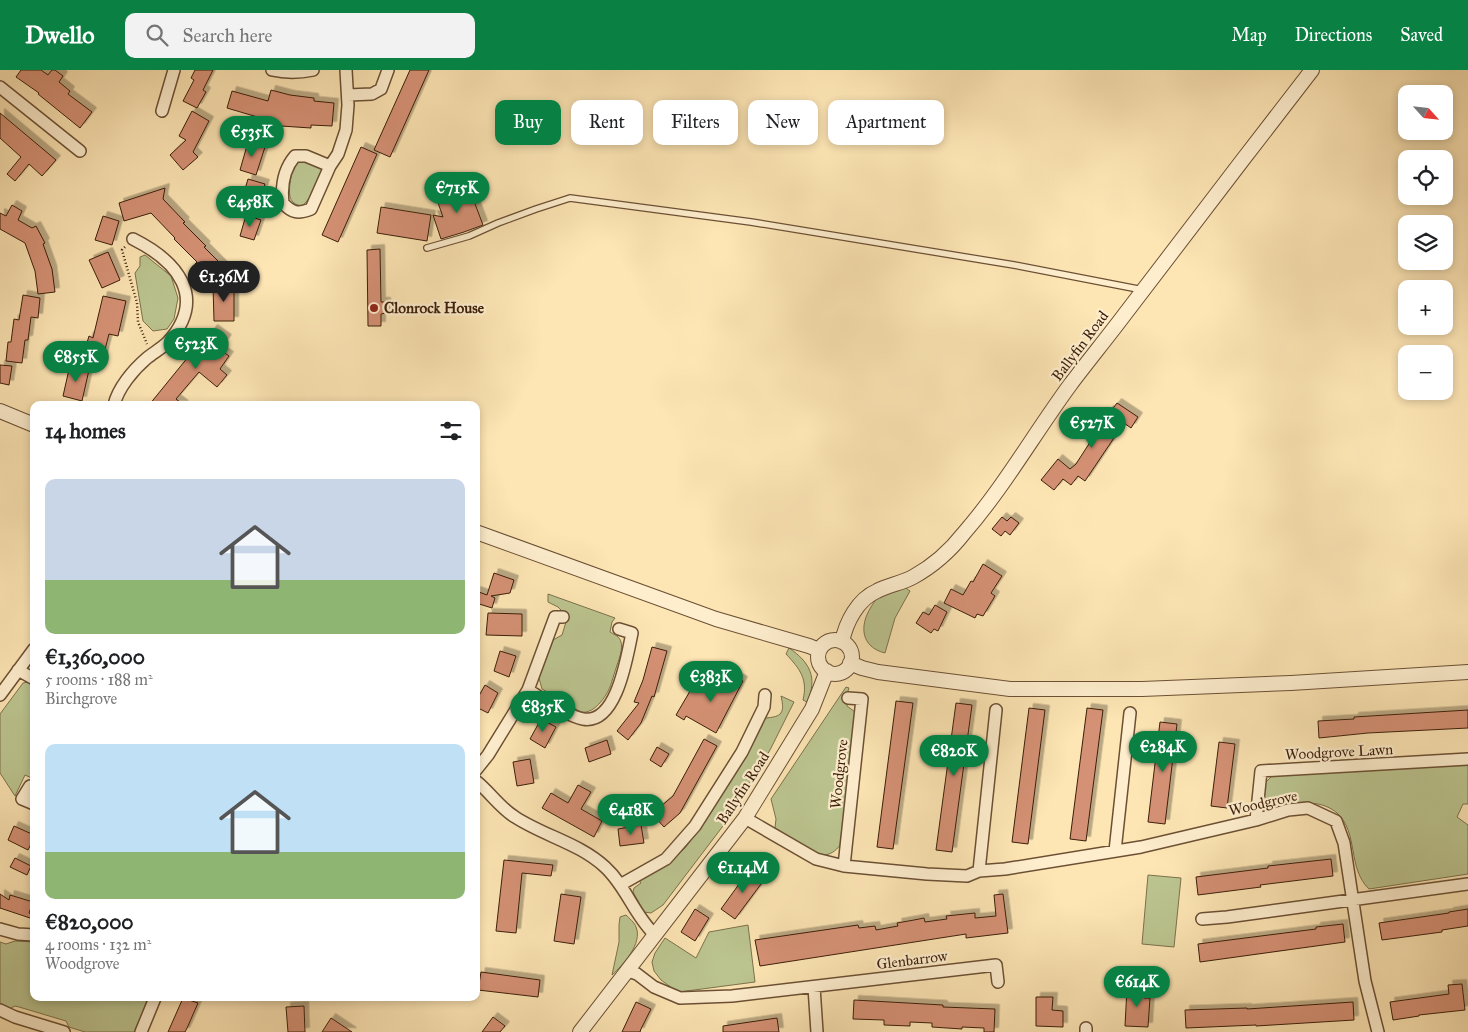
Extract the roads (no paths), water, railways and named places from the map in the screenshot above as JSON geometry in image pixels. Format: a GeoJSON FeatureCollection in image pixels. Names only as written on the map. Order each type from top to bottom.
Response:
{"type":"FeatureCollection","features":[{"type":"Feature","properties":{"kind":"street"},"geometry":{"type":"LineString","coordinates":[[162,111],[174,70]]}},
{"type":"Feature","properties":{"kind":"street"},"geometry":{"type":"LineString","coordinates":[[272,70],[301,72],[313,70]]}},
{"type":"Feature","properties":{"kind":"street"},"geometry":{"type":"LineString","coordinates":[[330,166],[306,156],[294,156],[284,176],[283,203],[292,211],[302,212],[312,208],[330,166],[338,154],[346,130],[348,95],[346,70]]}},
{"type":"Feature","properties":{"kind":"street"},"geometry":{"type":"LineString","coordinates":[[348,95],[372,94],[381,89],[388,70]]}},
{"type":"Feature","properties":{"kind":"street","name":"Ballyfin Road"},"geometry":{"type":"LineString","coordinates":[[842,642],[844,630],[851,617],[867,596],[911,578],[930,566],[944,555],[964,533],[1022,457],[1069,386],[1312,70]]}},
{"type":"Feature","properties":{"kind":"street"},"geometry":{"type":"LineString","coordinates":[[0,86],[80,152]]}},
{"type":"Feature","properties":{"kind":"street"},"geometry":{"type":"LineString","coordinates":[[115,401],[116,396],[134,371],[168,342],[182,321],[187,299],[185,288],[171,266],[148,247],[133,240]]}},
{"type":"Feature","properties":{"kind":"street"},"geometry":{"type":"LineString","coordinates":[[0,411],[30,423]]}},
{"type":"Feature","properties":{"kind":"street"},"geometry":{"type":"LineString","coordinates":[[480,533],[716,619],[820,650]]}},
{"type":"Feature","properties":{"kind":"street"},"geometry":{"type":"LineString","coordinates":[[480,765],[528,690],[555,616],[563,617]]}},
{"type":"Feature","properties":{"kind":"street"},"geometry":{"type":"LineString","coordinates":[[528,690],[576,716],[589,719],[600,715],[606,710],[617,691],[632,634],[619,630]]}},
{"type":"Feature","properties":{"kind":"street"},"geometry":{"type":"LineString","coordinates":[[829,641],[842,642],[846,644],[851,653],[850,663],[843,671],[827,672],[818,660],[820,650],[829,641]]}},
{"type":"Feature","properties":{"kind":"street"},"geometry":{"type":"LineString","coordinates":[[0,694],[30,654]]}},
{"type":"Feature","properties":{"kind":"street"},"geometry":{"type":"LineString","coordinates":[[850,663],[878,672],[1010,689],[1142,689],[1291,683],[1468,672]]}},
{"type":"Feature","properties":{"kind":"street"},"geometry":{"type":"LineString","coordinates":[[18,670],[30,677]]}},
{"type":"Feature","properties":{"kind":"street","name":"Ballyfin Road"},"geometry":{"type":"LineString","coordinates":[[580,1032],[746,818],[812,709],[827,672]]}},
{"type":"Feature","properties":{"kind":"street","name":"Woodgrove"},"geometry":{"type":"LineString","coordinates":[[844,866],[862,699],[848,698]]}},
{"type":"Feature","properties":{"kind":"street"},"geometry":{"type":"LineString","coordinates":[[620,885],[666,859],[687,836],[729,774],[768,704]]}},
{"type":"Feature","properties":{"kind":"street"},"geometry":{"type":"LineString","coordinates":[[979,871],[996,710]]}},
{"type":"Feature","properties":{"kind":"street"},"geometry":{"type":"LineString","coordinates":[[1116,851],[1130,713]]}},
{"type":"Feature","properties":{"kind":"street","name":"Woodgrove Lawn"},"geometry":{"type":"LineString","coordinates":[[1256,820],[1260,771],[1468,759]]}},
{"type":"Feature","properties":{"kind":"street"},"geometry":{"type":"LineString","coordinates":[[480,784],[496,801],[514,816],[537,830],[578,847],[614,875],[640,918],[655,935]]}},
{"type":"Feature","properties":{"kind":"street"},"geometry":{"type":"LineString","coordinates":[[30,786],[22,799],[30,802]]}},
{"type":"Feature","properties":{"kind":"street","name":"Woodgrove"},"geometry":{"type":"LineString","coordinates":[[746,818],[816,860],[844,866],[967,876],[979,871],[1005,869],[1142,846],[1256,820],[1288,810],[1308,808],[1336,821],[1344,843],[1366,981],[1378,1032]]}},
{"type":"Feature","properties":{"kind":"street"},"geometry":{"type":"LineString","coordinates":[[1202,919],[1468,884]]}},
{"type":"Feature","properties":{"kind":"street"},"geometry":{"type":"LineString","coordinates":[[0,929],[30,936]]}},
{"type":"Feature","properties":{"kind":"street","name":"Glenbarrow"},"geometry":{"type":"LineString","coordinates":[[628,971],[636,974],[654,987],[680,998],[732,996],[996,965],[998,982]]}},
{"type":"Feature","properties":{"kind":"street"},"geometry":{"type":"LineString","coordinates":[[814,987],[816,1032]]}},
{"type":"Feature","properties":{"kind":"street"},"geometry":{"type":"LineString","coordinates":[[141,1032],[155,1001]]}},
{"type":"Feature","properties":{"kind":"street"},"geometry":{"type":"LineString","coordinates":[[0,1010],[15,1017],[64,1032]]}},
{"type":"Feature","properties":{"kind":"lane"},"geometry":{"type":"LineString","coordinates":[[427,248],[469,236],[498,223],[570,198],[761,224],[1014,265],[1143,290]]}},
{"type":"Feature","properties":{"kind":"place","name":"Clonrock House"},"geometry":{"type":"Point","coordinates":[374,308]}}]}
